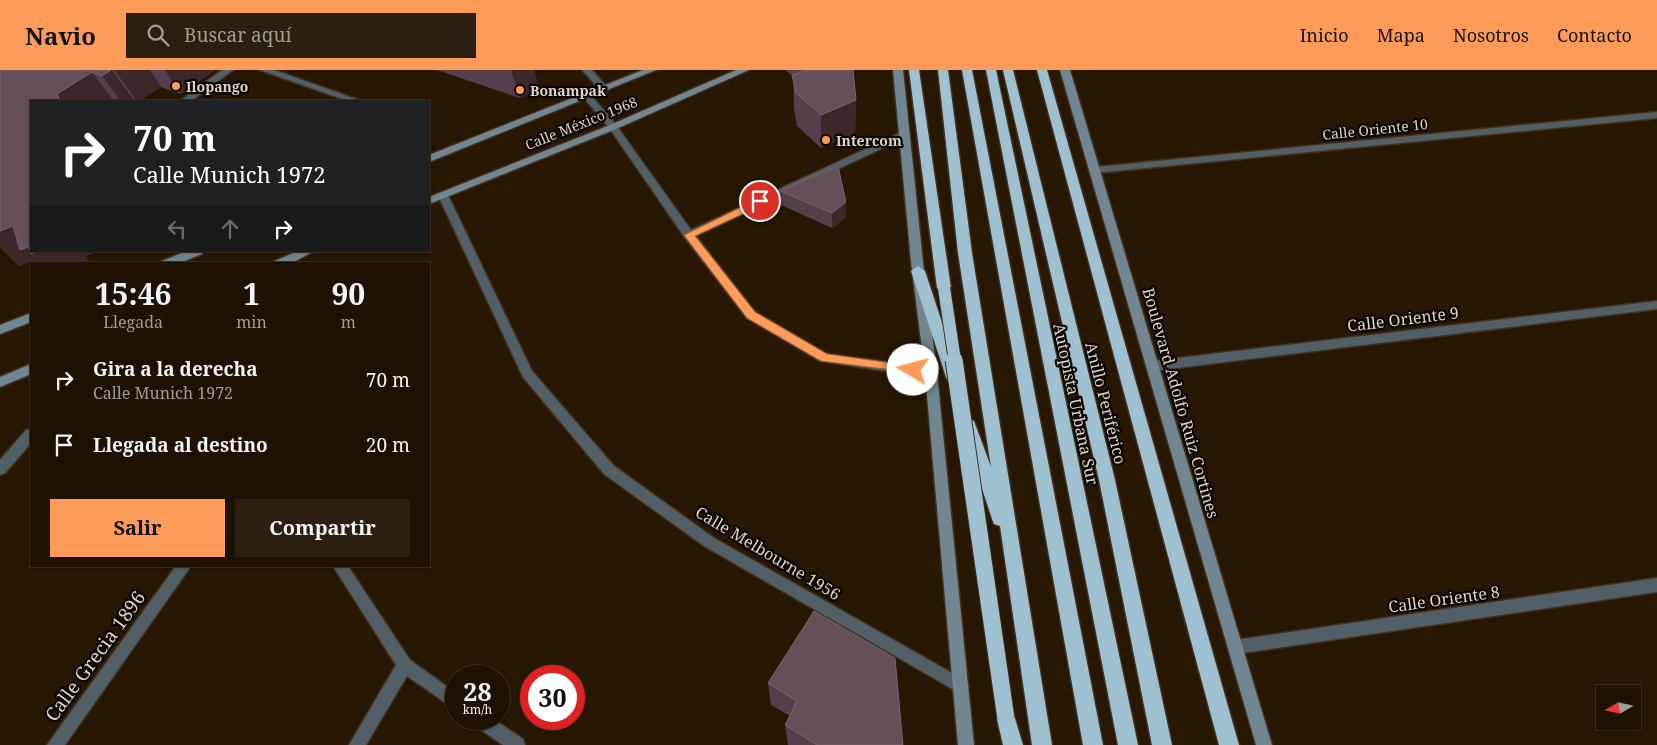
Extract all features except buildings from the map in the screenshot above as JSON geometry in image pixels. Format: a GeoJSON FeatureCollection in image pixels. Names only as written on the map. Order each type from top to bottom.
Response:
{"type":"FeatureCollection","features":[{"type":"Feature","properties":{"kind":"highway"},"geometry":{"type":"LineString","coordinates":[[914,70],[1006,719],[1013,745]]}},
{"type":"Feature","properties":{"kind":"highway"},"geometry":{"type":"LineString","coordinates":[[943,70],[965,253],[1042,745]]}},
{"type":"Feature","properties":{"kind":"highway"},"geometry":{"type":"LineString","coordinates":[[967,70],[1092,745]]}},
{"type":"Feature","properties":{"kind":"highway","name":"Autopista Urbana Sur"},"geometry":{"type":"LineString","coordinates":[[991,70],[1128,745]]}},
{"type":"Feature","properties":{"kind":"highway","name":"Anillo Periférico"},"geometry":{"type":"LineString","coordinates":[[1008,70],[1107,480],[1162,745]]}},
{"type":"Feature","properties":{"kind":"highway"},"geometry":{"type":"LineString","coordinates":[[1042,70],[1229,745]]}},
{"type":"Feature","properties":{"kind":"highway"},"geometry":{"type":"LineString","coordinates":[[918,271],[1014,563]]}},
{"type":"Feature","properties":{"kind":"main road","name":"Calle México 1968"},"geometry":{"type":"LineString","coordinates":[[430,159],[651,70]]}},
{"type":"Feature","properties":{"kind":"main road","name":"Calle México 1968"},"geometry":{"type":"LineString","coordinates":[[430,201],[613,127],[726,74],[744,70]]}},
{"type":"Feature","properties":{"kind":"main road"},"geometry":{"type":"LineString","coordinates":[[898,70],[903,135],[930,373],[966,745]]}},
{"type":"Feature","properties":{"kind":"main road","name":"Boulevard Adolfo Ruiz Cortines"},"geometry":{"type":"LineString","coordinates":[[1065,70],[1264,745]]}},
{"type":"Feature","properties":{"kind":"main road"},"geometry":{"type":"LineString","coordinates":[[171,262],[196,252]]}},
{"type":"Feature","properties":{"kind":"main road"},"geometry":{"type":"LineString","coordinates":[[284,262],[307,252]]}},
{"type":"Feature","properties":{"kind":"main road"},"geometry":{"type":"LineString","coordinates":[[0,330],[30,317]]}},
{"type":"Feature","properties":{"kind":"main road"},"geometry":{"type":"LineString","coordinates":[[0,382],[30,369]]}},
{"type":"Feature","properties":{"kind":"street"},"geometry":{"type":"LineString","coordinates":[[187,100],[228,70]]}},
{"type":"Feature","properties":{"kind":"street"},"geometry":{"type":"LineString","coordinates":[[265,70],[355,100]]}},
{"type":"Feature","properties":{"kind":"street"},"geometry":{"type":"LineString","coordinates":[[587,70],[604,89]]}},
{"type":"Feature","properties":{"kind":"street"},"geometry":{"type":"LineString","coordinates":[[588,96],[613,127],[689,235],[751,315],[824,358],[930,373]]}},
{"type":"Feature","properties":{"kind":"street","name":"Calle Oriente 10"},"geometry":{"type":"LineString","coordinates":[[1095,170],[1657,115]]}},
{"type":"Feature","properties":{"kind":"street"},"geometry":{"type":"LineString","coordinates":[[689,235],[903,135]]}},
{"type":"Feature","properties":{"kind":"street","name":"Calle Melbourne 1956"},"geometry":{"type":"LineString","coordinates":[[443,196],[528,374],[609,470],[709,542],[961,686]]}},
{"type":"Feature","properties":{"kind":"street","name":"Calle Oriente 9"},"geometry":{"type":"LineString","coordinates":[[1153,366],[1657,305]]}},
{"type":"Feature","properties":{"kind":"street"},"geometry":{"type":"LineString","coordinates":[[0,469],[30,435]]}},
{"type":"Feature","properties":{"kind":"street","name":"Calle Grecia 1896"},"geometry":{"type":"LineString","coordinates":[[55,745],[183,567]]}},
{"type":"Feature","properties":{"kind":"street"},"geometry":{"type":"LineString","coordinates":[[341,567],[405,666],[445,694]]}},
{"type":"Feature","properties":{"kind":"street","name":"Calle Oriente 8"},"geometry":{"type":"LineString","coordinates":[[1236,647],[1657,585]]}},
{"type":"Feature","properties":{"kind":"street"},"geometry":{"type":"LineString","coordinates":[[357,745],[405,666]]}},
{"type":"Feature","properties":{"kind":"street"},"geometry":{"type":"LineString","coordinates":[[496,730],[517,745]]}},
{"type":"Feature","properties":{"kind":"place","name":"Ilopango"},"geometry":{"type":"Point","coordinates":[176,86]}},
{"type":"Feature","properties":{"kind":"place","name":"Bonampak"},"geometry":{"type":"Point","coordinates":[520,90]}},
{"type":"Feature","properties":{"kind":"place","name":"Intercom"},"geometry":{"type":"Point","coordinates":[826,140]}},
{"type":"Feature","properties":{"kind":"route"},"geometry":{"type":"LineString","coordinates":[[760,201],[689,235],[751,315],[824,358],[913,370]]}}]}
